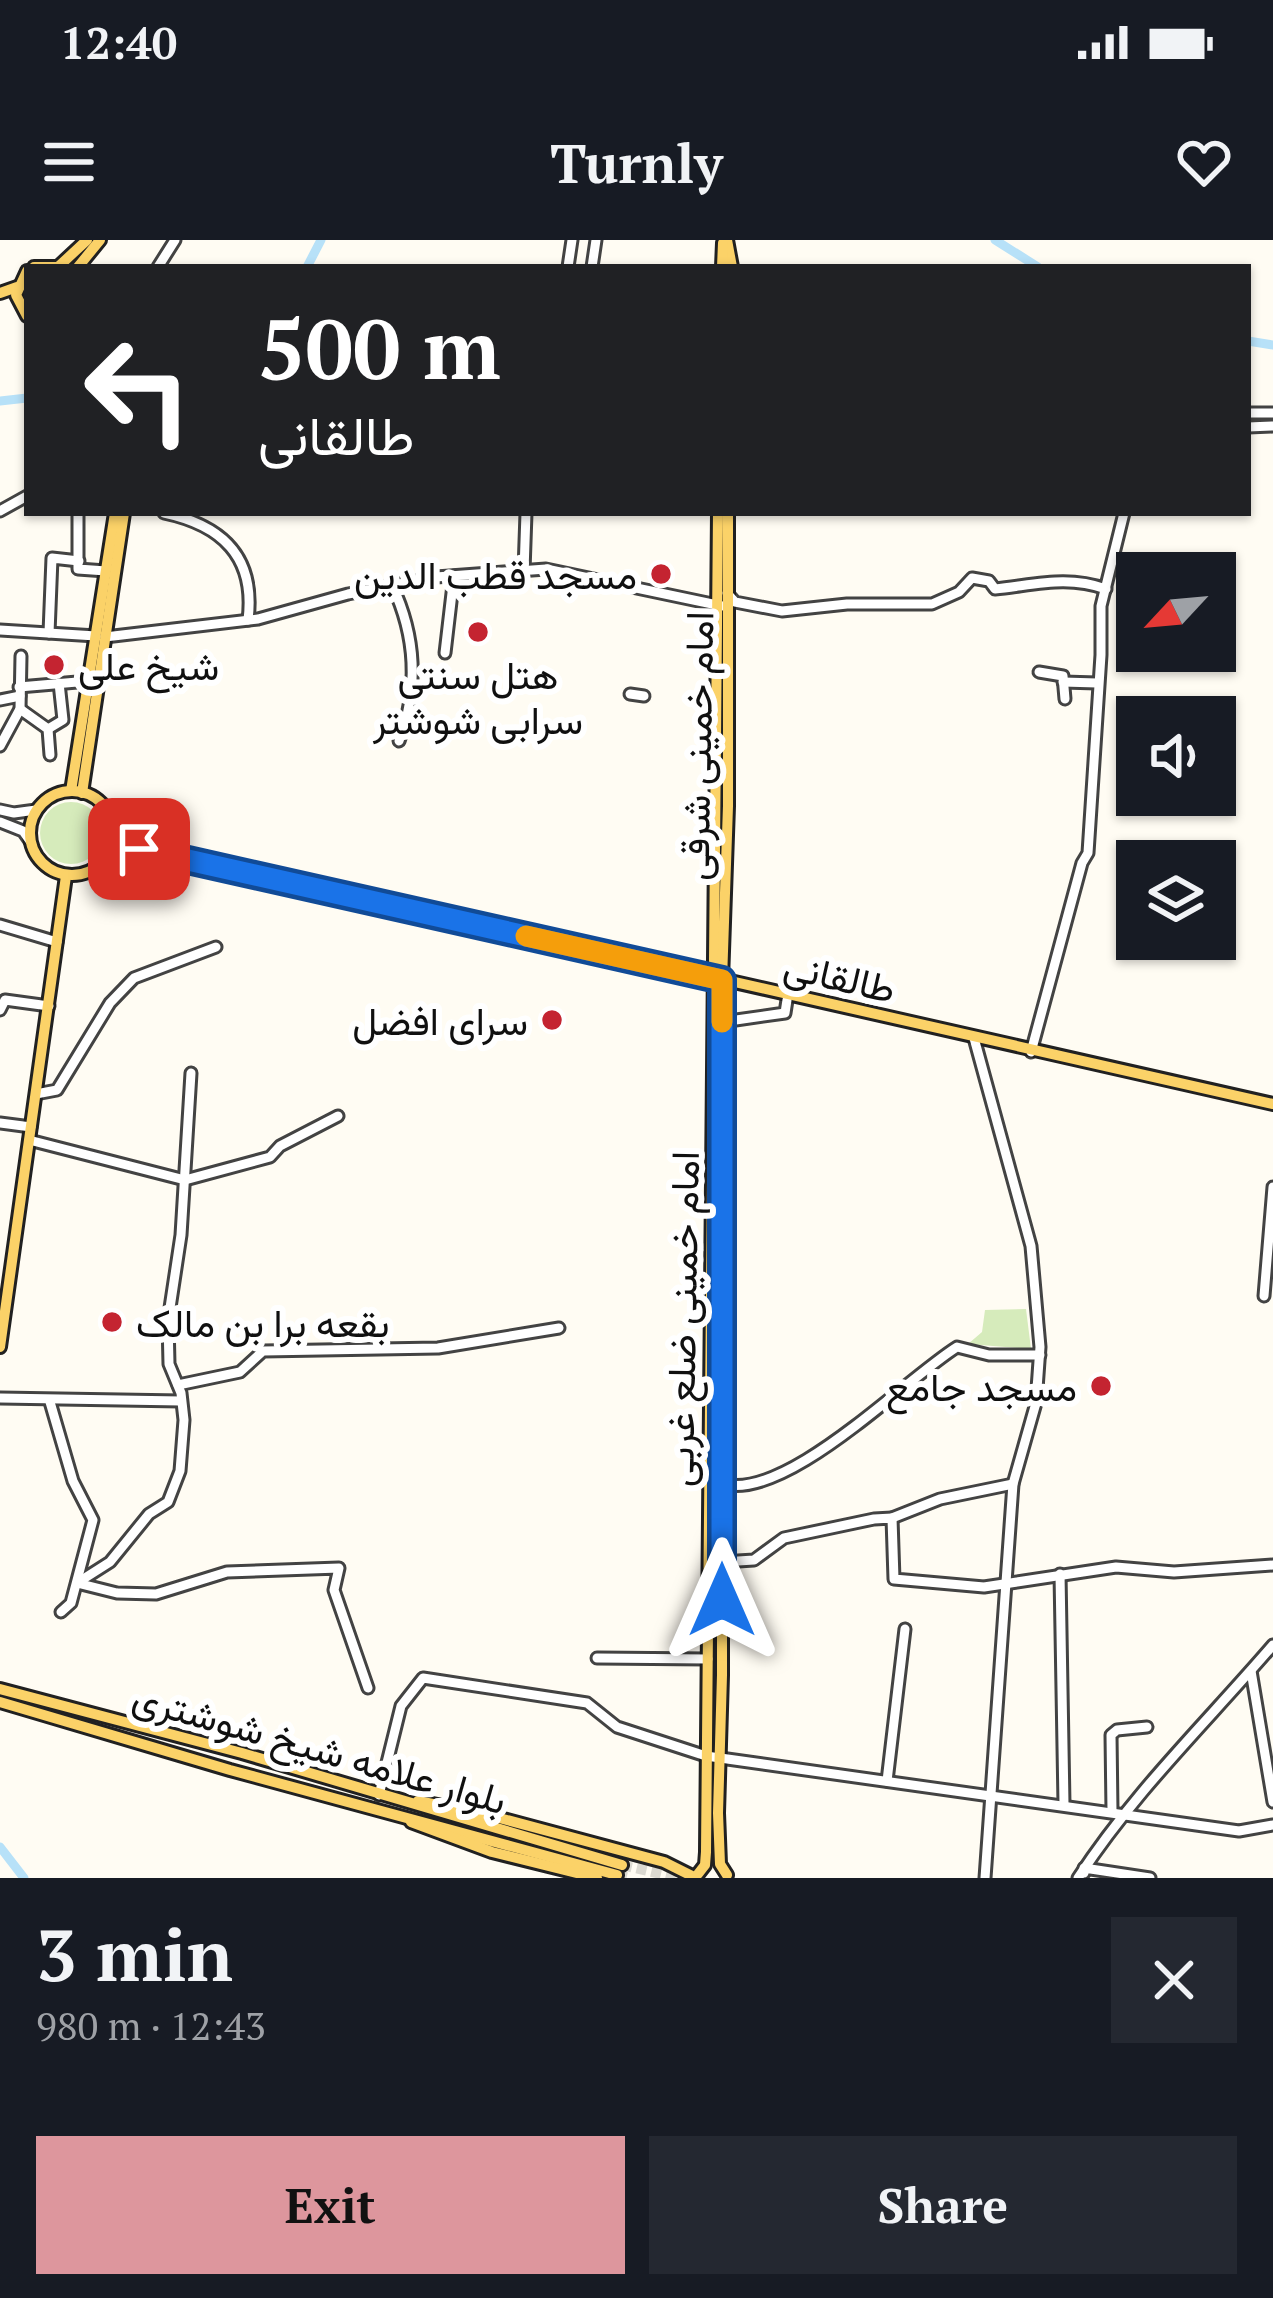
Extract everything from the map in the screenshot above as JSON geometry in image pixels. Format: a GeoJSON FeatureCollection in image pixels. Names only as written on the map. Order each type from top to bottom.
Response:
{"type":"FeatureCollection","features":[{"type":"Feature","properties":{"kind":"main road"},"geometry":{"type":"LineString","coordinates":[[61,264],[86,240]]}},
{"type":"Feature","properties":{"kind":"main road"},"geometry":{"type":"LineString","coordinates":[[80,264],[100,240]]}},
{"type":"Feature","properties":{"kind":"main road"},"geometry":{"type":"LineString","coordinates":[[0,292],[17,287],[24,277]]}},
{"type":"Feature","properties":{"kind":"main road"},"geometry":{"type":"LineString","coordinates":[[17,287],[24,313]]}},
{"type":"Feature","properties":{"kind":"main road"},"geometry":{"type":"LineString","coordinates":[[0,303],[15,304],[24,313]]}},
{"type":"Feature","properties":{"kind":"main road"},"geometry":{"type":"LineString","coordinates":[[76,792],[115,516]]}},
{"type":"Feature","properties":{"kind":"main road"},"geometry":{"type":"LineString","coordinates":[[76,792],[123,516]]}},
{"type":"Feature","properties":{"kind":"main road","name":"امام خمینی شرقی"},"geometry":{"type":"LineString","coordinates":[[718,516],[728,784],[718,979]]}},
{"type":"Feature","properties":{"kind":"main road","name":"امام خمینی شرقی"},"geometry":{"type":"LineString","coordinates":[[722,606],[727,592],[728,516]]}},
{"type":"Feature","properties":{"kind":"main road"},"geometry":{"type":"LineString","coordinates":[[76,792],[102,804],[111,816],[113,844],[90,872],[67,876],[43,864],[30,841],[30,825],[47,799],[76,792]]}},
{"type":"Feature","properties":{"kind":"main road","name":"طالقانی"},"geometry":{"type":"LineString","coordinates":[[113,844],[1273,1104]]}},
{"type":"Feature","properties":{"kind":"main road"},"geometry":{"type":"LineString","coordinates":[[0,1347],[67,876]]}},
{"type":"Feature","properties":{"kind":"main road","name":"امام خمینی ضلع غربی"},"geometry":{"type":"LineString","coordinates":[[713,1757],[708,1659],[716,1483],[722,1022],[718,979]]}},
{"type":"Feature","properties":{"kind":"main road","name":"امام خمینی ضلع غربی"},"geometry":{"type":"LineString","coordinates":[[693,1876],[713,1853],[722,1562],[716,1483],[718,979]]}},
{"type":"Feature","properties":{"kind":"main road","name":"بلوار علامه شیخ شوشتری"},"geometry":{"type":"LineString","coordinates":[[0,1689],[401,1801],[620,1870],[0,1702]]}},
{"type":"Feature","properties":{"kind":"main road"},"geometry":{"type":"LineString","coordinates":[[124,1738],[128,1723]]}},
{"type":"Feature","properties":{"kind":"main road"},"geometry":{"type":"LineString","coordinates":[[401,1801],[471,1811],[664,1862],[693,1876],[730,1877]]}},
{"type":"Feature","properties":{"kind":"main road"},"geometry":{"type":"LineString","coordinates":[[405,1815],[412,1824],[492,1852],[597,1878]]}},
{"type":"Feature","properties":{"kind":"main road","name":"امام خمینی ضلع غربی"},"geometry":{"type":"LineString","coordinates":[[713,1853],[730,1877]]}},
{"type":"Feature","properties":{"kind":"main road"},"geometry":{"type":"LineString","coordinates":[[664,1862],[669,1878]]}},
{"type":"Feature","properties":{"kind":"street"},"geometry":{"type":"LineString","coordinates":[[78,516],[78,569],[106,571]]}},
{"type":"Feature","properties":{"kind":"street"},"geometry":{"type":"LineString","coordinates":[[187,516],[212,528],[238,557],[250,604],[248,620]]}},
{"type":"Feature","properties":{"kind":"street"},"geometry":{"type":"LineString","coordinates":[[524,571],[526,516]]}},
{"type":"Feature","properties":{"kind":"street"},"geometry":{"type":"LineString","coordinates":[[1031,1052],[1088,853],[1101,606],[1123,516]]}},
{"type":"Feature","properties":{"kind":"street"},"geometry":{"type":"LineString","coordinates":[[49,632],[52,558],[79,560]]}},
{"type":"Feature","properties":{"kind":"street"},"geometry":{"type":"LineString","coordinates":[[0,630],[101,636],[248,620],[392,585],[546,569],[722,606]]}},
{"type":"Feature","properties":{"kind":"street"},"geometry":{"type":"LineString","coordinates":[[445,652],[454,576]]}},
{"type":"Feature","properties":{"kind":"street"},"geometry":{"type":"LineString","coordinates":[[727,592],[735,602],[782,611],[847,604],[932,604],[959,592],[972,578],[988,581],[995,589],[1042,580],[1084,581],[1106,589]]}},
{"type":"Feature","properties":{"kind":"street"},"geometry":{"type":"LineString","coordinates":[[392,585],[412,650],[412,692],[399,741]]}},
{"type":"Feature","properties":{"kind":"street"},"geometry":{"type":"LineString","coordinates":[[0,746],[20,709],[21,656]]}},
{"type":"Feature","properties":{"kind":"street"},"geometry":{"type":"LineString","coordinates":[[1039,672],[1063,676],[1065,699]]}},
{"type":"Feature","properties":{"kind":"street"},"geometry":{"type":"LineString","coordinates":[[0,700],[59,683],[89,681]]}},
{"type":"Feature","properties":{"kind":"street"},"geometry":{"type":"LineString","coordinates":[[1063,682],[1097,683]]}},
{"type":"Feature","properties":{"kind":"street"},"geometry":{"type":"LineString","coordinates":[[48,728],[63,719],[59,683]]}},
{"type":"Feature","properties":{"kind":"street"},"geometry":{"type":"LineString","coordinates":[[630,694],[644,696]]}},
{"type":"Feature","properties":{"kind":"street"},"geometry":{"type":"LineString","coordinates":[[20,709],[48,728]]}},
{"type":"Feature","properties":{"kind":"street"},"geometry":{"type":"LineString","coordinates":[[48,728],[50,755]]}},
{"type":"Feature","properties":{"kind":"street"},"geometry":{"type":"LineString","coordinates":[[0,810],[36,810]]}},
{"type":"Feature","properties":{"kind":"street"},"geometry":{"type":"LineString","coordinates":[[0,822],[23,831],[30,841]]}},
{"type":"Feature","properties":{"kind":"street"},"geometry":{"type":"LineString","coordinates":[[0,925],[57,942]]}},
{"type":"Feature","properties":{"kind":"street"},"geometry":{"type":"LineString","coordinates":[[35,1094],[57,1090],[110,1004],[134,978],[216,947]]}},
{"type":"Feature","properties":{"kind":"street"},"geometry":{"type":"LineString","coordinates":[[722,1022],[784,1013],[787,1000]]}},
{"type":"Feature","properties":{"kind":"street"},"geometry":{"type":"LineString","coordinates":[[2,1005],[49,1006]]}},
{"type":"Feature","properties":{"kind":"street"},"geometry":{"type":"LineString","coordinates":[[974,1038],[1031,1246],[1040,1355],[1036,1402],[1013,1484],[985,1878]]}},
{"type":"Feature","properties":{"kind":"street"},"geometry":{"type":"LineString","coordinates":[[76,1583],[110,1562],[149,1514],[168,1502],[180,1471],[181,1401],[170,1364],[168,1321],[185,1180],[191,1073]]}},
{"type":"Feature","properties":{"kind":"street"},"geometry":{"type":"LineString","coordinates":[[0,1124],[185,1180],[270,1156],[338,1116]]}},
{"type":"Feature","properties":{"kind":"street"},"geometry":{"type":"LineString","coordinates":[[1264,1296],[1273,1187]]}},
{"type":"Feature","properties":{"kind":"street"},"geometry":{"type":"LineString","coordinates":[[178,1385],[240,1372],[263,1351],[438,1348],[560,1328]]}},
{"type":"Feature","properties":{"kind":"street"},"geometry":{"type":"LineString","coordinates":[[716,1483],[732,1488],[762,1482],[825,1449],[957,1346],[989,1354],[1040,1355]]}},
{"type":"Feature","properties":{"kind":"street"},"geometry":{"type":"LineString","coordinates":[[0,1398],[181,1401]]}},
{"type":"Feature","properties":{"kind":"street"},"geometry":{"type":"LineString","coordinates":[[50,1402],[73,1480],[93,1520],[71,1603],[62,1612]]}},
{"type":"Feature","properties":{"kind":"street"},"geometry":{"type":"LineString","coordinates":[[722,1562],[754,1560],[784,1538],[892,1518],[940,1499],[1013,1484]]}},
{"type":"Feature","properties":{"kind":"street"},"geometry":{"type":"LineString","coordinates":[[892,1518],[894,1579],[984,1587],[1116,1567],[1174,1572],[1273,1565]]}},
{"type":"Feature","properties":{"kind":"street"},"geometry":{"type":"LineString","coordinates":[[76,1583],[117,1593],[156,1594],[227,1572],[340,1568],[334,1590],[368,1688]]}},
{"type":"Feature","properties":{"kind":"street"},"geometry":{"type":"LineString","coordinates":[[1060,1574],[1064,1804]]}},
{"type":"Feature","properties":{"kind":"street"},"geometry":{"type":"LineString","coordinates":[[887,1781],[905,1629]]}},
{"type":"Feature","properties":{"kind":"street"},"geometry":{"type":"LineString","coordinates":[[1150,1878],[1082,1875],[1118,1812],[1273,1645]]}},
{"type":"Feature","properties":{"kind":"street"},"geometry":{"type":"LineString","coordinates":[[597,1658],[708,1659]]}},
{"type":"Feature","properties":{"kind":"street"},"geometry":{"type":"LineString","coordinates":[[1251,1671],[1273,1802]]}},
{"type":"Feature","properties":{"kind":"street"},"geometry":{"type":"LineString","coordinates":[[379,1795],[401,1706],[423,1678],[587,1703],[617,1726],[713,1757],[1239,1832],[1273,1825]]}},
{"type":"Feature","properties":{"kind":"street"},"geometry":{"type":"LineString","coordinates":[[1118,1812],[1111,1736],[1117,1730],[1147,1727]]}},
{"type":"Feature","properties":{"kind":"green space"},"geometry":{"type":"Polygon","coordinates":[[[71,802],[93,811],[102,833],[93,855],[71,864],[49,855],[40,833],[49,811],[71,802]]]}},
{"type":"Feature","properties":{"kind":"green space"},"geometry":{"type":"Polygon","coordinates":[[[1026,1309],[1031,1349],[968,1344],[982,1332],[985,1310],[1026,1309]]]}},
{"type":"Feature","properties":{"kind":"waterway"},"geometry":{"type":"LineString","coordinates":[[309,264],[321,240]]}},
{"type":"Feature","properties":{"kind":"waterway"},"geometry":{"type":"LineString","coordinates":[[995,240],[1033,264]]}},
{"type":"Feature","properties":{"kind":"waterway"},"geometry":{"type":"LineString","coordinates":[[1251,341],[1273,345]]}},
{"type":"Feature","properties":{"kind":"waterway"},"geometry":{"type":"LineString","coordinates":[[0,401],[24,398]]}},
{"type":"Feature","properties":{"kind":"waterway"},"geometry":{"type":"LineString","coordinates":[[0,1847],[24,1878]]}},
{"type":"Feature","properties":{"kind":"tunnel"},"geometry":{"type":"LineString","coordinates":[[622,1865],[678,1878]]}},
{"type":"Feature","properties":{"kind":"tunnel"},"geometry":{"type":"LineString","coordinates":[[617,1875],[631,1878]]}},
{"type":"Feature","properties":{"kind":"slow traffic"},"geometry":{"type":"LineString","coordinates":[[526,936],[722,980],[722,1022]]}},
{"type":"Feature","properties":{"kind":"place","name":"مسجد قطب الدین"},"geometry":{"type":"Point","coordinates":[661,574]}},
{"type":"Feature","properties":{"kind":"place","name":"هتل سنتی سرابی شوشتر"},"geometry":{"type":"Point","coordinates":[478,632]}},
{"type":"Feature","properties":{"kind":"place","name":"شیخ علی"},"geometry":{"type":"Point","coordinates":[54,665]}},
{"type":"Feature","properties":{"kind":"place","name":"سرای افضل"},"geometry":{"type":"Point","coordinates":[552,1020]}},
{"type":"Feature","properties":{"kind":"place","name":"بقعه برا بن مالک"},"geometry":{"type":"Point","coordinates":[112,1322]}},
{"type":"Feature","properties":{"kind":"place","name":"مسجد جامع"},"geometry":{"type":"Point","coordinates":[1101,1386]}},
{"type":"Feature","properties":{"kind":"route"},"geometry":{"type":"LineString","coordinates":[[139,849],[722,980],[722,1600]]}}]}
